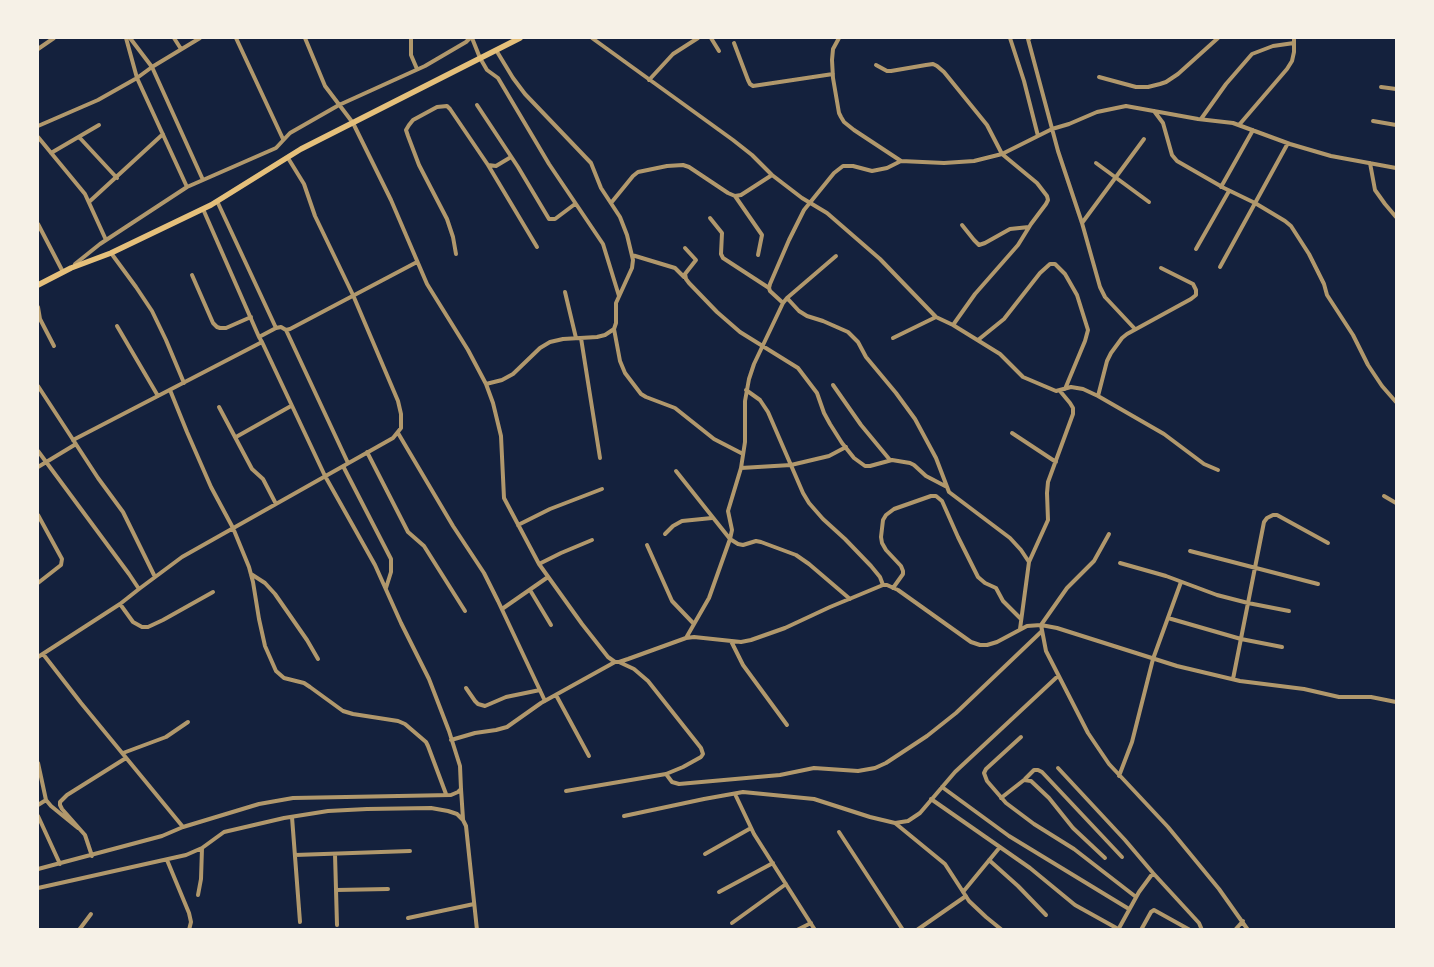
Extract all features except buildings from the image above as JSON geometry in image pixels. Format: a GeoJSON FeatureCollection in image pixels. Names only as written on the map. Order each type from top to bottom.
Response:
{"type":"FeatureCollection","features":[{"type":"Feature","properties":{"kind":"main road"},"geometry":{"type":"LineString","coordinates":[[38,285],[71,268],[111,253],[202,209],[301,149],[520,38]]}},
{"type":"Feature","properties":{"kind":"street"},"geometry":{"type":"LineString","coordinates":[[38,49],[54,38]]}},
{"type":"Feature","properties":{"kind":"street"},"geometry":{"type":"LineString","coordinates":[[126,38],[137,78],[187,187]]}},
{"type":"Feature","properties":{"kind":"street"},"geometry":{"type":"LineString","coordinates":[[130,38],[152,67],[203,180]]}},
{"type":"Feature","properties":{"kind":"street"},"geometry":{"type":"LineString","coordinates":[[174,38],[181,49]]}},
{"type":"Feature","properties":{"kind":"street"},"geometry":{"type":"LineString","coordinates":[[38,126],[98,100],[200,38]]}},
{"type":"Feature","properties":{"kind":"street"},"geometry":{"type":"LineString","coordinates":[[236,38],[283,139]]}},
{"type":"Feature","properties":{"kind":"street"},"geometry":{"type":"LineString","coordinates":[[305,38],[320,76],[330,94],[353,123],[391,200],[427,284],[468,350],[486,384],[501,436],[504,498],[539,564],[582,624],[608,656],[634,669],[644,677],[701,748],[703,754],[683,767],[666,774],[566,791]]}},
{"type":"Feature","properties":{"kind":"street"},"geometry":{"type":"LineString","coordinates":[[412,38],[412,55],[417,69]]}},
{"type":"Feature","properties":{"kind":"street"},"geometry":{"type":"LineString","coordinates":[[71,268],[106,240],[187,187],[272,150],[290,133],[339,105],[417,69],[471,38],[486,70],[498,78],[549,164],[603,244],[619,296]]}},
{"type":"Feature","properties":{"kind":"street"},"geometry":{"type":"LineString","coordinates":[[592,38],[733,140],[752,155],[772,176],[827,213],[880,260],[936,317],[978,340],[1004,358],[1023,377],[1056,391],[1077,387],[1098,396],[1164,434],[1204,464],[1218,470]]}},
{"type":"Feature","properties":{"kind":"street"},"geometry":{"type":"LineString","coordinates":[[649,80],[673,54],[698,38]]}},
{"type":"Feature","properties":{"kind":"street"},"geometry":{"type":"LineString","coordinates":[[711,38],[719,51]]}},
{"type":"Feature","properties":{"kind":"street"},"geometry":{"type":"LineString","coordinates":[[839,38],[832,54],[839,113],[844,122],[854,130],[901,161],[959,163],[1002,154],[1052,128],[1070,124],[1097,112],[1115,107],[1132,107],[1239,125],[1331,156],[1396,168]]}},
{"type":"Feature","properties":{"kind":"street"},"geometry":{"type":"LineString","coordinates":[[1010,38],[1024,81],[1038,136]]}},
{"type":"Feature","properties":{"kind":"street"},"geometry":{"type":"LineString","coordinates":[[1029,38],[1058,151],[1082,223],[1100,287],[1105,296],[1135,330]]}},
{"type":"Feature","properties":{"kind":"street"},"geometry":{"type":"LineString","coordinates":[[1099,77],[1136,87],[1160,84],[1178,74],[1218,38]]}},
{"type":"Feature","properties":{"kind":"street"},"geometry":{"type":"LineString","coordinates":[[1239,125],[1287,69],[1292,61],[1294,38]]}},
{"type":"Feature","properties":{"kind":"street"},"geometry":{"type":"LineString","coordinates":[[734,43],[748,80],[753,86],[833,74]]}},
{"type":"Feature","properties":{"kind":"street"},"geometry":{"type":"LineString","coordinates":[[1201,119],[1220,92],[1252,54],[1273,46],[1294,43]]}},
{"type":"Feature","properties":{"kind":"street"},"geometry":{"type":"LineString","coordinates":[[496,50],[525,94],[591,163],[601,188],[620,217],[632,255],[632,268],[616,304],[616,323],[614,329],[622,367],[641,394],[675,408],[714,439],[743,454]]}},
{"type":"Feature","properties":{"kind":"street"},"geometry":{"type":"LineString","coordinates":[[876,65],[891,71],[933,64],[937,66],[987,125],[1002,154],[1037,183],[1047,196],[1046,204],[1018,246],[975,294],[953,325]]}},
{"type":"Feature","properties":{"kind":"street"},"geometry":{"type":"LineString","coordinates":[[1381,87],[1396,89]]}},
{"type":"Feature","properties":{"kind":"street"},"geometry":{"type":"LineString","coordinates":[[456,254],[447,219],[419,165],[406,130],[413,120],[437,107],[447,106],[488,165],[537,247]]}},
{"type":"Feature","properties":{"kind":"street"},"geometry":{"type":"LineString","coordinates":[[477,106],[549,219],[555,219],[575,204]]}},
{"type":"Feature","properties":{"kind":"street"},"geometry":{"type":"LineString","coordinates":[[1154,111],[1164,123],[1172,155],[1176,162],[1255,203],[1291,226],[1309,254],[1324,284],[1327,295],[1353,335],[1368,365],[1382,386],[1396,402]]}},
{"type":"Feature","properties":{"kind":"street"},"geometry":{"type":"LineString","coordinates":[[1373,121],[1396,125]]}},
{"type":"Feature","properties":{"kind":"street"},"geometry":{"type":"LineString","coordinates":[[51,154],[99,125]]}},
{"type":"Feature","properties":{"kind":"street"},"geometry":{"type":"LineString","coordinates":[[1221,186],[1253,130]]}},
{"type":"Feature","properties":{"kind":"street"},"geometry":{"type":"LineString","coordinates":[[89,202],[163,134]]}},
{"type":"Feature","properties":{"kind":"street"},"geometry":{"type":"LineString","coordinates":[[38,137],[85,194],[106,240]]}},
{"type":"Feature","properties":{"kind":"street"},"geometry":{"type":"LineString","coordinates":[[79,137],[117,178]]}},
{"type":"Feature","properties":{"kind":"street"},"geometry":{"type":"LineString","coordinates":[[1082,223],[1144,138]]}},
{"type":"Feature","properties":{"kind":"street"},"geometry":{"type":"LineString","coordinates":[[1220,267],[1288,143]]}},
{"type":"Feature","properties":{"kind":"street"},"geometry":{"type":"LineString","coordinates":[[488,165],[496,166],[511,157]]}},
{"type":"Feature","properties":{"kind":"street"},"geometry":{"type":"LineString","coordinates":[[38,658],[120,604],[182,557],[393,438],[398,433],[402,424],[398,401],[353,296],[315,216],[304,184],[288,158]]}},
{"type":"Feature","properties":{"kind":"street"},"geometry":{"type":"LineString","coordinates":[[769,288],[804,210],[834,173],[843,166],[853,166],[872,171],[887,168],[901,161]]}},
{"type":"Feature","properties":{"kind":"street"},"geometry":{"type":"LineString","coordinates":[[1096,163],[1149,202]]}},
{"type":"Feature","properties":{"kind":"street"},"geometry":{"type":"LineString","coordinates":[[1370,163],[1375,190],[1396,217]]}},
{"type":"Feature","properties":{"kind":"street"},"geometry":{"type":"LineString","coordinates":[[611,203],[638,172],[677,165],[689,167],[734,196],[762,235],[758,254]]}},
{"type":"Feature","properties":{"kind":"street"},"geometry":{"type":"LineString","coordinates":[[734,196],[741,195],[772,176]]}},
{"type":"Feature","properties":{"kind":"street"},"geometry":{"type":"LineString","coordinates":[[1196,249],[1229,191]]}},
{"type":"Feature","properties":{"kind":"street"},"geometry":{"type":"LineString","coordinates":[[217,201],[276,328]]}},
{"type":"Feature","properties":{"kind":"street"},"geometry":{"type":"LineString","coordinates":[[202,209],[291,406],[325,476],[365,548],[429,679],[460,766],[463,820]]}},
{"type":"Feature","properties":{"kind":"street"},"geometry":{"type":"LineString","coordinates":[[710,218],[722,233],[721,254],[723,258],[769,288],[772,294],[782,303]]}},
{"type":"Feature","properties":{"kind":"street"},"geometry":{"type":"LineString","coordinates":[[38,224],[63,272]]}},
{"type":"Feature","properties":{"kind":"street"},"geometry":{"type":"LineString","coordinates":[[962,225],[978,245],[982,245],[1010,229],[1029,227]]}},
{"type":"Feature","properties":{"kind":"street"},"geometry":{"type":"LineString","coordinates":[[685,248],[696,260],[686,274],[686,279]]}},
{"type":"Feature","properties":{"kind":"street"},"geometry":{"type":"LineString","coordinates":[[111,253],[152,311],[184,383]]}},
{"type":"Feature","properties":{"kind":"street"},"geometry":{"type":"LineString","coordinates":[[632,255],[674,268],[730,324],[796,366],[817,393],[824,413],[854,458],[865,466],[890,460],[914,464],[926,476],[947,487]]}},
{"type":"Feature","properties":{"kind":"street"},"geometry":{"type":"LineString","coordinates":[[686,638],[709,598],[730,539],[732,530],[728,512],[741,468],[745,442],[746,390],[754,364],[782,303],[836,256]]}},
{"type":"Feature","properties":{"kind":"street"},"geometry":{"type":"LineString","coordinates":[[286,330],[417,262]]}},
{"type":"Feature","properties":{"kind":"street"},"geometry":{"type":"LineString","coordinates":[[978,340],[1004,319],[1040,273],[1050,264],[1055,264],[1065,274],[1077,295],[1088,330],[1063,390]]}},
{"type":"Feature","properties":{"kind":"street"},"geometry":{"type":"LineString","coordinates":[[1098,396],[1107,361],[1122,338],[1196,295],[1193,284],[1161,268]]}},
{"type":"Feature","properties":{"kind":"street"},"geometry":{"type":"LineString","coordinates":[[192,275],[213,323],[217,327],[226,328],[250,317]]}},
{"type":"Feature","properties":{"kind":"street"},"geometry":{"type":"LineString","coordinates":[[565,292],[579,338],[600,458]]}},
{"type":"Feature","properties":{"kind":"street"},"geometry":{"type":"LineString","coordinates":[[787,298],[799,311],[807,316],[848,332],[858,342],[866,357],[916,419],[952,494],[1016,544],[1030,562]]}},
{"type":"Feature","properties":{"kind":"street"},"geometry":{"type":"LineString","coordinates":[[38,308],[40,319],[54,346]]}},
{"type":"Feature","properties":{"kind":"street"},"geometry":{"type":"LineString","coordinates":[[893,338],[936,317]]}},
{"type":"Feature","properties":{"kind":"street"},"geometry":{"type":"LineString","coordinates":[[118,326],[158,396]]}},
{"type":"Feature","properties":{"kind":"street"},"geometry":{"type":"LineString","coordinates":[[259,337],[276,328],[281,327],[286,330],[348,463]]}},
{"type":"Feature","properties":{"kind":"street"},"geometry":{"type":"LineString","coordinates":[[486,384],[502,380],[512,374],[540,348],[550,342],[597,337],[605,335],[614,329]]}},
{"type":"Feature","properties":{"kind":"street"},"geometry":{"type":"LineString","coordinates":[[38,467],[75,442],[262,342]]}},
{"type":"Feature","properties":{"kind":"street"},"geometry":{"type":"LineString","coordinates":[[833,384],[861,425],[890,460]]}},
{"type":"Feature","properties":{"kind":"street"},"geometry":{"type":"LineString","coordinates":[[38,386],[123,512],[155,577]]}},
{"type":"Feature","properties":{"kind":"street"},"geometry":{"type":"LineString","coordinates":[[170,390],[211,487],[233,528],[251,574],[265,646],[276,671],[284,678],[310,686],[344,711],[405,724],[426,742],[432,752],[446,794]]}},
{"type":"Feature","properties":{"kind":"street"},"geometry":{"type":"LineString","coordinates":[[746,390],[760,400],[768,412],[803,493],[815,510],[871,566],[880,577],[883,585]]}},
{"type":"Feature","properties":{"kind":"street"},"geometry":{"type":"LineString","coordinates":[[1020,629],[1030,562],[1048,520],[1047,487],[1073,414],[1073,408],[1063,390]]}},
{"type":"Feature","properties":{"kind":"street"},"geometry":{"type":"LineString","coordinates":[[236,437],[291,406]]}},
{"type":"Feature","properties":{"kind":"street"},"geometry":{"type":"LineString","coordinates":[[219,407],[252,469],[263,478],[276,504]]}},
{"type":"Feature","properties":{"kind":"street"},"geometry":{"type":"LineString","coordinates":[[398,433],[484,574],[544,701]]}},
{"type":"Feature","properties":{"kind":"street"},"geometry":{"type":"LineString","coordinates":[[1012,433],[1056,462]]}},
{"type":"Feature","properties":{"kind":"street"},"geometry":{"type":"LineString","coordinates":[[741,468],[791,465],[829,456],[846,448]]}},
{"type":"Feature","properties":{"kind":"street"},"geometry":{"type":"LineString","coordinates":[[38,451],[139,589]]}},
{"type":"Feature","properties":{"kind":"street"},"geometry":{"type":"LineString","coordinates":[[368,452],[408,532],[424,546],[464,611]]}},
{"type":"Feature","properties":{"kind":"street"},"geometry":{"type":"LineString","coordinates":[[343,466],[391,559],[392,572],[385,589]]}},
{"type":"Feature","properties":{"kind":"street"},"geometry":{"type":"LineString","coordinates":[[676,471],[730,539],[743,545],[761,542],[796,555],[850,599]]}},
{"type":"Feature","properties":{"kind":"street"},"geometry":{"type":"LineString","coordinates":[[518,525],[550,509],[602,489]]}},
{"type":"Feature","properties":{"kind":"street"},"geometry":{"type":"LineString","coordinates":[[893,588],[903,574],[903,571],[882,543],[883,520],[894,509],[936,496],[942,501],[978,576],[985,583],[996,588],[1003,601],[1021,619]]}},
{"type":"Feature","properties":{"kind":"street"},"geometry":{"type":"LineString","coordinates":[[1384,496],[1396,503]]}},
{"type":"Feature","properties":{"kind":"street"},"geometry":{"type":"LineString","coordinates":[[38,515],[62,559],[61,565],[38,583]]}},
{"type":"Feature","properties":{"kind":"street"},"geometry":{"type":"LineString","coordinates":[[1233,680],[1264,522],[1269,516],[1277,515],[1328,543]]}},
{"type":"Feature","properties":{"kind":"street"},"geometry":{"type":"LineString","coordinates":[[665,534],[682,521],[712,518]]}},
{"type":"Feature","properties":{"kind":"street"},"geometry":{"type":"LineString","coordinates":[[1109,534],[1094,561],[1067,588],[1041,625],[1046,651],[1094,743],[1119,776],[1168,827],[1219,889],[1248,930]]}},
{"type":"Feature","properties":{"kind":"street"},"geometry":{"type":"LineString","coordinates":[[539,564],[592,540]]}},
{"type":"Feature","properties":{"kind":"street"},"geometry":{"type":"LineString","coordinates":[[647,545],[672,601],[694,624]]}},
{"type":"Feature","properties":{"kind":"street"},"geometry":{"type":"LineString","coordinates":[[1190,551],[1318,584]]}},
{"type":"Feature","properties":{"kind":"street"},"geometry":{"type":"LineString","coordinates":[[1120,563],[1166,576],[1217,595],[1289,611]]}},
{"type":"Feature","properties":{"kind":"street"},"geometry":{"type":"LineString","coordinates":[[251,574],[265,583],[275,594],[318,659]]}},
{"type":"Feature","properties":{"kind":"street"},"geometry":{"type":"LineString","coordinates":[[502,609],[548,577]]}},
{"type":"Feature","properties":{"kind":"street"},"geometry":{"type":"LineString","coordinates":[[1119,776],[1132,742],[1154,659],[1181,582]]}},
{"type":"Feature","properties":{"kind":"street"},"geometry":{"type":"LineString","coordinates":[[451,740],[507,727],[544,701],[617,662],[686,638],[694,637],[741,642],[760,637],[883,585],[893,588],[906,596],[976,644],[991,644],[1026,626],[1041,625],[1084,636],[1154,659],[1233,680],[1339,697],[1371,697],[1396,702]]}},
{"type":"Feature","properties":{"kind":"street"},"geometry":{"type":"LineString","coordinates":[[530,590],[551,625]]}},
{"type":"Feature","properties":{"kind":"street"},"geometry":{"type":"LineString","coordinates":[[120,604],[133,622],[142,627],[163,620],[213,592]]}},
{"type":"Feature","properties":{"kind":"street"},"geometry":{"type":"LineString","coordinates":[[1168,618],[1241,639],[1282,647]]}},
{"type":"Feature","properties":{"kind":"street"},"geometry":{"type":"LineString","coordinates":[[666,774],[672,782],[679,784],[780,775],[814,768],[858,771],[875,768],[886,763],[927,736],[946,721],[1042,631]]}},
{"type":"Feature","properties":{"kind":"street"},"geometry":{"type":"LineString","coordinates":[[731,641],[743,665],[787,724]]}},
{"type":"Feature","properties":{"kind":"street"},"geometry":{"type":"LineString","coordinates":[[43,654],[183,827]]}},
{"type":"Feature","properties":{"kind":"street"},"geometry":{"type":"LineString","coordinates":[[624,816],[743,792],[814,799],[895,823],[908,821],[920,813],[955,772],[1058,676]]}},
{"type":"Feature","properties":{"kind":"street"},"geometry":{"type":"LineString","coordinates":[[466,688],[478,704],[485,706],[506,697],[540,690]]}},
{"type":"Feature","properties":{"kind":"street"},"geometry":{"type":"LineString","coordinates":[[556,695],[589,756]]}},
{"type":"Feature","properties":{"kind":"street"},"geometry":{"type":"LineString","coordinates":[[123,753],[166,737],[188,722]]}},
{"type":"Feature","properties":{"kind":"street"},"geometry":{"type":"LineString","coordinates":[[1021,737],[991,764],[984,773],[987,781],[1001,798],[1034,824],[1084,856],[1136,897]]}},
{"type":"Feature","properties":{"kind":"street"},"geometry":{"type":"LineString","coordinates":[[92,856],[85,834],[62,809],[60,802],[67,795],[126,758]]}},
{"type":"Feature","properties":{"kind":"street"},"geometry":{"type":"LineString","coordinates":[[38,763],[46,800],[56,811],[85,834]]}},
{"type":"Feature","properties":{"kind":"street"},"geometry":{"type":"LineString","coordinates":[[1058,768],[1125,840],[1199,924],[1202,930]]}},
{"type":"Feature","properties":{"kind":"street"},"geometry":{"type":"LineString","coordinates":[[1001,798],[1034,770],[1038,770],[1122,857]]}},
{"type":"Feature","properties":{"kind":"street"},"geometry":{"type":"LineString","coordinates":[[1024,780],[1035,784],[1053,803],[1072,828],[1105,858]]}},
{"type":"Feature","properties":{"kind":"street"},"geometry":{"type":"LineString","coordinates":[[942,787],[1009,836],[1129,910]]}},
{"type":"Feature","properties":{"kind":"street"},"geometry":{"type":"LineString","coordinates":[[38,869],[162,836],[183,827],[259,804],[293,798],[446,794],[455,793],[461,789]]}},
{"type":"Feature","properties":{"kind":"street"},"geometry":{"type":"LineString","coordinates":[[735,794],[751,828],[815,930]]}},
{"type":"Feature","properties":{"kind":"street"},"geometry":{"type":"LineString","coordinates":[[931,799],[1030,868],[1074,905],[1119,929],[1136,897],[1153,873]]}},
{"type":"Feature","properties":{"kind":"street"},"geometry":{"type":"LineString","coordinates":[[38,805],[46,800]]}},
{"type":"Feature","properties":{"kind":"street"},"geometry":{"type":"LineString","coordinates":[[38,888],[186,855],[202,848],[224,832],[292,817],[328,811],[432,808],[457,814],[466,826],[477,930]]}},
{"type":"Feature","properties":{"kind":"street"},"geometry":{"type":"LineString","coordinates":[[38,816],[60,864]]}},
{"type":"Feature","properties":{"kind":"street"},"geometry":{"type":"LineString","coordinates":[[292,817],[300,922]]}},
{"type":"Feature","properties":{"kind":"street"},"geometry":{"type":"LineString","coordinates":[[895,823],[945,864],[976,908],[1002,930]]}},
{"type":"Feature","properties":{"kind":"street"},"geometry":{"type":"LineString","coordinates":[[705,854],[751,828]]}},
{"type":"Feature","properties":{"kind":"street"},"geometry":{"type":"LineString","coordinates":[[838,832],[903,930]]}},
{"type":"Feature","properties":{"kind":"street"},"geometry":{"type":"LineString","coordinates":[[917,930],[965,894],[1000,847]]}},
{"type":"Feature","properties":{"kind":"street"},"geometry":{"type":"LineString","coordinates":[[198,895],[201,879],[202,848]]}},
{"type":"Feature","properties":{"kind":"street"},"geometry":{"type":"LineString","coordinates":[[295,855],[410,851]]}},
{"type":"Feature","properties":{"kind":"street"},"geometry":{"type":"LineString","coordinates":[[335,854],[337,924]]}},
{"type":"Feature","properties":{"kind":"street"},"geometry":{"type":"LineString","coordinates":[[167,860],[189,913],[189,930]]}},
{"type":"Feature","properties":{"kind":"street"},"geometry":{"type":"LineString","coordinates":[[989,860],[1046,915]]}},
{"type":"Feature","properties":{"kind":"street"},"geometry":{"type":"LineString","coordinates":[[719,892],[773,863]]}},
{"type":"Feature","properties":{"kind":"street"},"geometry":{"type":"LineString","coordinates":[[732,923],[786,884]]}},
{"type":"Feature","properties":{"kind":"street"},"geometry":{"type":"LineString","coordinates":[[336,890],[388,889]]}},
{"type":"Feature","properties":{"kind":"street"},"geometry":{"type":"LineString","coordinates":[[408,918],[474,904]]}},
{"type":"Feature","properties":{"kind":"street"},"geometry":{"type":"LineString","coordinates":[[1141,930],[1154,910],[1190,930]]}},
{"type":"Feature","properties":{"kind":"street"},"geometry":{"type":"LineString","coordinates":[[79,930],[92,914]]}},
{"type":"Feature","properties":{"kind":"street"},"geometry":{"type":"LineString","coordinates":[[1235,930],[1243,921]]}},
{"type":"Feature","properties":{"kind":"street"},"geometry":{"type":"LineString","coordinates":[[797,930],[811,923]]}}]}
